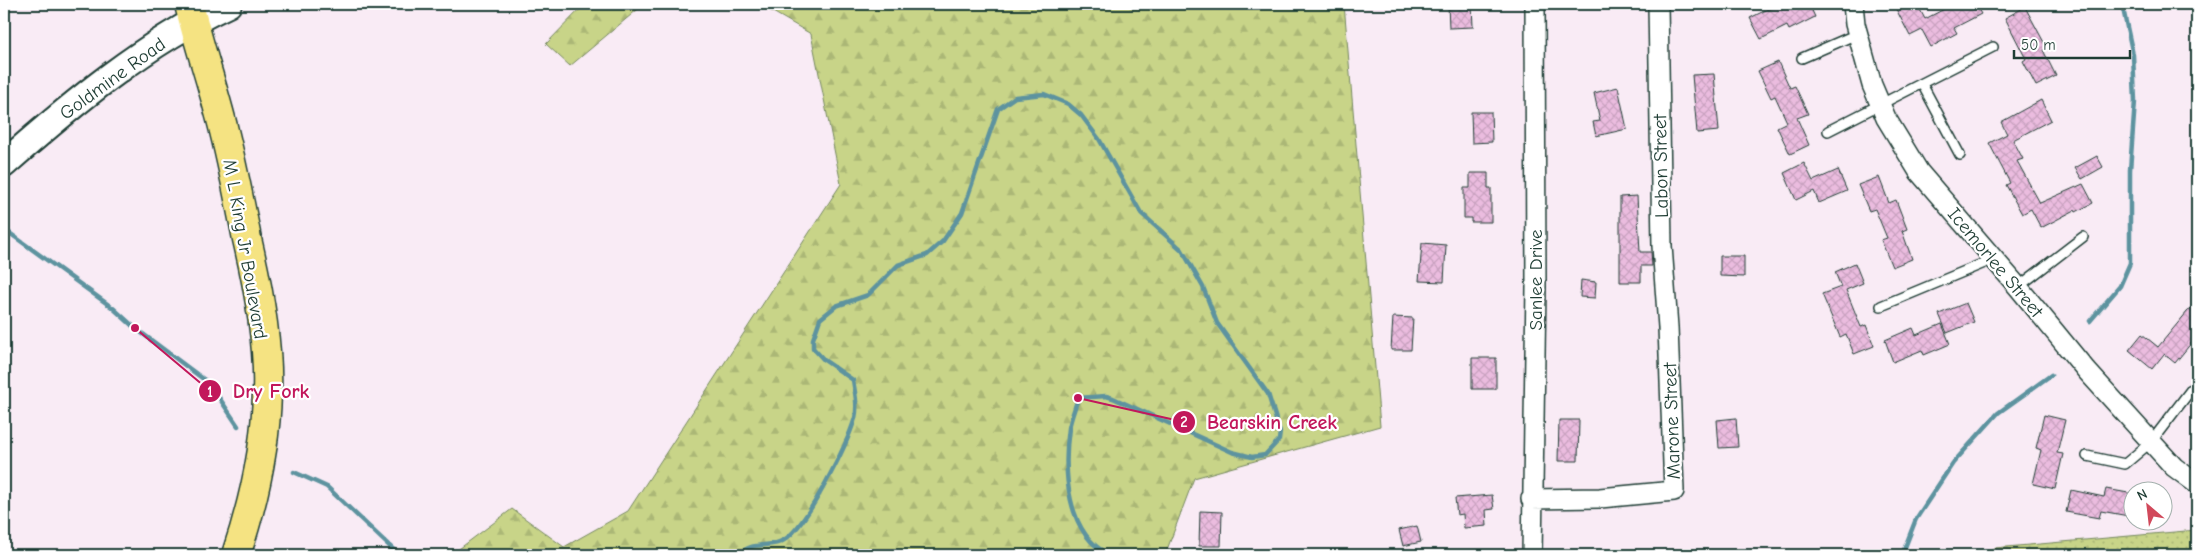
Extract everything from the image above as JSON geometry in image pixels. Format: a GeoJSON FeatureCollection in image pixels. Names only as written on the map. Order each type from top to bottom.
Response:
{"type":"FeatureCollection","features":[{"type":"Feature","properties":{"kind":"main road","name":"Goldmine Road"},"geometry":{"type":"LineString","coordinates":[[4,164],[105,80],[160,41],[191,13],[228,4]]}},
{"type":"Feature","properties":{"kind":"main road","name":"M L King Jr Boulevard"},"geometry":{"type":"LineString","coordinates":[[191,13],[224,131],[252,262],[263,336],[268,392],[257,476],[236,555]]}},
{"type":"Feature","properties":{"kind":"street","name":"Sanlee Drive"},"geometry":{"type":"LineString","coordinates":[[1532,555],[1531,499],[1536,287],[1535,4]]}},
{"type":"Feature","properties":{"kind":"street","name":"Labon Street"},"geometry":{"type":"LineString","coordinates":[[1658,4],[1662,246],[1668,327]]}},
{"type":"Feature","properties":{"kind":"street","name":"Icemorlee Street"},"geometry":{"type":"LineString","coordinates":[[1854,4],[1857,34],[1863,58],[1880,105],[1919,172],[2018,287],[2086,370],[2174,467],[2197,484]]}},
{"type":"Feature","properties":{"kind":"street","name":"Marone Street"},"geometry":{"type":"LineString","coordinates":[[1531,499],[1600,498],[1674,491],[1668,327]]}},
{"type":"Feature","properties":{"kind":"lane"},"geometry":{"type":"LineString","coordinates":[[1802,58],[1857,34]]}},
{"type":"Feature","properties":{"kind":"lane"},"geometry":{"type":"LineString","coordinates":[[1828,131],[1993,47]]}},
{"type":"Feature","properties":{"kind":"lane"},"geometry":{"type":"LineString","coordinates":[[1922,84],[1960,155]]}},
{"type":"Feature","properties":{"kind":"lane"},"geometry":{"type":"LineString","coordinates":[[2018,287],[2084,237]]}},
{"type":"Feature","properties":{"kind":"lane"},"geometry":{"type":"LineString","coordinates":[[1881,306],[1994,259]]}},
{"type":"Feature","properties":{"kind":"lane"},"geometry":{"type":"LineString","coordinates":[[2087,456],[2126,464],[2151,442],[2197,382]]}},
{"type":"Feature","properties":{"kind":"green space"},"geometry":{"type":"Polygon","coordinates":[[[585,4],[644,4],[570,66],[546,44],[585,4]]]}},
{"type":"Feature","properties":{"kind":"green space"},"geometry":{"type":"Polygon","coordinates":[[[759,4],[1344,4],[1380,426],[1194,478],[1165,555],[451,555],[512,509],[564,547],[628,511],[841,184],[811,34],[759,4]]]}},
{"type":"Feature","properties":{"kind":"green space"},"geometry":{"type":"Polygon","coordinates":[[[2197,530],[2197,555],[1974,555],[1995,548],[2197,530]]]}},
{"type":"Feature","properties":{"kind":"building"},"geometry":{"type":"Polygon","coordinates":[[[1448,4],[1472,4],[1473,27],[1449,28],[1448,4]]]}},
{"type":"Feature","properties":{"kind":"building"},"geometry":{"type":"Polygon","coordinates":[[[1778,4],[1781,10],[1793,4],[1809,4],[1815,17],[1789,30],[1787,26],[1761,39],[1750,18],[1778,4]]]}},
{"type":"Feature","properties":{"kind":"building"},"geometry":{"type":"Polygon","coordinates":[[[1905,4],[1917,4],[1925,19],[1954,4],[1975,4],[1981,14],[1954,28],[1957,33],[1931,47],[1922,30],[1910,36],[1896,9],[1905,4]]]}},
{"type":"Feature","properties":{"kind":"building"},"geometry":{"type":"Polygon","coordinates":[[[2025,7],[2047,48],[2043,50],[2056,76],[2036,86],[2023,61],[2026,59],[2005,18],[2025,7]]]}},
{"type":"Feature","properties":{"kind":"building"},"geometry":{"type":"Polygon","coordinates":[[[1778,62],[1790,88],[1795,86],[1808,114],[1797,118],[1809,145],[1790,154],[1777,127],[1787,122],[1775,96],[1771,98],[1758,71],[1778,62]]]}},
{"type":"Feature","properties":{"kind":"building"},"geometry":{"type":"Polygon","coordinates":[[[1714,74],[1719,131],[1697,133],[1692,75],[1714,74]]]}},
{"type":"Feature","properties":{"kind":"building"},"geometry":{"type":"Polygon","coordinates":[[[1618,87],[1627,129],[1596,136],[1593,122],[1600,121],[1594,93],[1618,87]]]}},
{"type":"Feature","properties":{"kind":"building"},"geometry":{"type":"Polygon","coordinates":[[[2041,100],[2051,120],[2013,140],[2023,159],[2017,161],[2040,203],[2083,184],[2093,203],[2041,228],[2031,209],[2022,214],[2006,185],[2010,183],[1989,143],[2007,134],[2001,122],[2041,100]]]}},
{"type":"Feature","properties":{"kind":"building"},"geometry":{"type":"Polygon","coordinates":[[[1471,112],[1491,112],[1492,142],[1472,143],[1471,112]]]}},
{"type":"Feature","properties":{"kind":"building"},"geometry":{"type":"Polygon","coordinates":[[[2097,156],[2103,167],[2082,179],[2075,168],[2097,156]]]}},
{"type":"Feature","properties":{"kind":"building"},"geometry":{"type":"Polygon","coordinates":[[[1804,163],[1813,181],[1838,170],[1847,191],[1819,203],[1814,191],[1796,200],[1784,173],[1804,163]]]}},
{"type":"Feature","properties":{"kind":"building"},"geometry":{"type":"Polygon","coordinates":[[[1470,173],[1488,173],[1488,188],[1491,188],[1491,222],[1471,222],[1471,218],[1464,218],[1464,188],[1470,188],[1470,173]]]}},
{"type":"Feature","properties":{"kind":"building"},"geometry":{"type":"Polygon","coordinates":[[[1879,177],[1889,203],[1896,200],[1907,229],[1902,231],[1912,259],[1892,267],[1881,240],[1887,238],[1875,209],[1869,211],[1858,185],[1879,177]]]}},
{"type":"Feature","properties":{"kind":"building"},"geometry":{"type":"Polygon","coordinates":[[[1637,196],[1640,252],[1651,252],[1652,266],[1641,266],[1641,282],[1620,282],[1620,197],[1637,196]]]}},
{"type":"Feature","properties":{"kind":"building"},"geometry":{"type":"Polygon","coordinates":[[[1422,243],[1446,245],[1444,282],[1419,281],[1422,243]]]}},
{"type":"Feature","properties":{"kind":"building"},"geometry":{"type":"Polygon","coordinates":[[[1720,256],[1744,256],[1744,277],[1720,276],[1720,256]]]}},
{"type":"Feature","properties":{"kind":"building"},"geometry":{"type":"Polygon","coordinates":[[[1855,263],[1863,283],[1846,290],[1861,327],[1866,325],[1874,346],[1854,354],[1846,334],[1840,337],[1822,294],[1841,287],[1835,272],[1855,263]]]}},
{"type":"Feature","properties":{"kind":"building"},"geometry":{"type":"Polygon","coordinates":[[[1581,280],[1596,282],[1595,298],[1580,297],[1581,280]]]}},
{"type":"Feature","properties":{"kind":"building"},"geometry":{"type":"Polygon","coordinates":[[[2197,300],[2197,336],[2175,363],[2164,354],[2152,369],[2129,350],[2142,334],[2158,347],[2197,300]]]}},
{"type":"Feature","properties":{"kind":"building"},"geometry":{"type":"Polygon","coordinates":[[[1966,303],[1974,322],[1947,333],[1939,314],[1966,303]]]}},
{"type":"Feature","properties":{"kind":"building"},"geometry":{"type":"Polygon","coordinates":[[[1393,317],[1413,318],[1411,350],[1391,350],[1393,317]]]}},
{"type":"Feature","properties":{"kind":"building"},"geometry":{"type":"Polygon","coordinates":[[[1942,324],[1950,344],[1924,355],[1922,350],[1893,362],[1885,340],[1913,328],[1916,335],[1942,324]]]}},
{"type":"Feature","properties":{"kind":"building"},"geometry":{"type":"Polygon","coordinates":[[[1472,358],[1496,358],[1496,389],[1472,389],[1472,358]]]}},
{"type":"Feature","properties":{"kind":"building"},"geometry":{"type":"Polygon","coordinates":[[[2044,415],[2065,420],[2057,453],[2063,454],[2055,489],[2033,484],[2041,450],[2036,448],[2044,415]]]}},
{"type":"Feature","properties":{"kind":"building"},"geometry":{"type":"Polygon","coordinates":[[[1736,418],[1738,447],[1719,448],[1717,420],[1736,418]]]}},
{"type":"Feature","properties":{"kind":"building"},"geometry":{"type":"Polygon","coordinates":[[[1559,420],[1579,420],[1578,461],[1558,461],[1559,420]]]}},
{"type":"Feature","properties":{"kind":"building"},"geometry":{"type":"Polygon","coordinates":[[[2106,489],[2124,492],[2124,515],[2101,511],[2099,518],[2066,512],[2071,490],[2104,497],[2106,489]]]}},
{"type":"Feature","properties":{"kind":"building"},"geometry":{"type":"Polygon","coordinates":[[[1492,495],[1494,509],[1486,510],[1487,526],[1464,528],[1463,514],[1457,515],[1455,498],[1492,495]]]}},
{"type":"Feature","properties":{"kind":"building"},"geometry":{"type":"Polygon","coordinates":[[[1200,511],[1222,512],[1221,546],[1199,546],[1200,511]]]}},
{"type":"Feature","properties":{"kind":"building"},"geometry":{"type":"Polygon","coordinates":[[[1417,526],[1421,542],[1403,546],[1399,530],[1417,526]]]}},
{"type":"Feature","properties":{"kind":"waterway"},"geometry":{"type":"LineString","coordinates":[[2090,321],[2120,286],[2130,263],[2130,170],[2135,101],[2133,55],[2122,4]]}},
{"type":"Feature","properties":{"kind":"waterway"},"geometry":{"type":"LineString","coordinates":[[739,555],[744,550],[755,546],[779,543],[793,532],[804,519],[825,484],[851,430],[856,413],[853,380],[824,360],[813,348],[813,339],[820,319],[836,306],[868,295],[898,265],[927,255],[943,241],[962,213],[998,109],[1015,97],[1044,94],[1068,104],[1081,115],[1099,139],[1141,213],[1182,250],[1203,287],[1217,323],[1268,394],[1280,432],[1279,440],[1265,455],[1252,457],[1232,452],[1113,398],[1106,396],[1078,398],[1070,424],[1067,445],[1068,481],[1071,500],[1076,517],[1084,533],[1095,546],[1110,555]]}},
{"type":"Feature","properties":{"kind":"waterway"},"geometry":{"type":"LineString","coordinates":[[4,229],[113,308],[135,328],[210,384],[238,426]]}},
{"type":"Feature","properties":{"kind":"waterway"},"geometry":{"type":"LineString","coordinates":[[1902,555],[1916,519],[1953,463],[1998,413],[2051,375]]}},
{"type":"Feature","properties":{"kind":"waterway"},"geometry":{"type":"LineString","coordinates":[[294,472],[327,487],[399,555]]}},
{"type":"Feature","properties":{"kind":"place","name":"Dry Fork"},"geometry":{"type":"Point","coordinates":[135,328]}},
{"type":"Feature","properties":{"kind":"place","name":"Bearskin Creek"},"geometry":{"type":"Point","coordinates":[1078,398]}}]}
